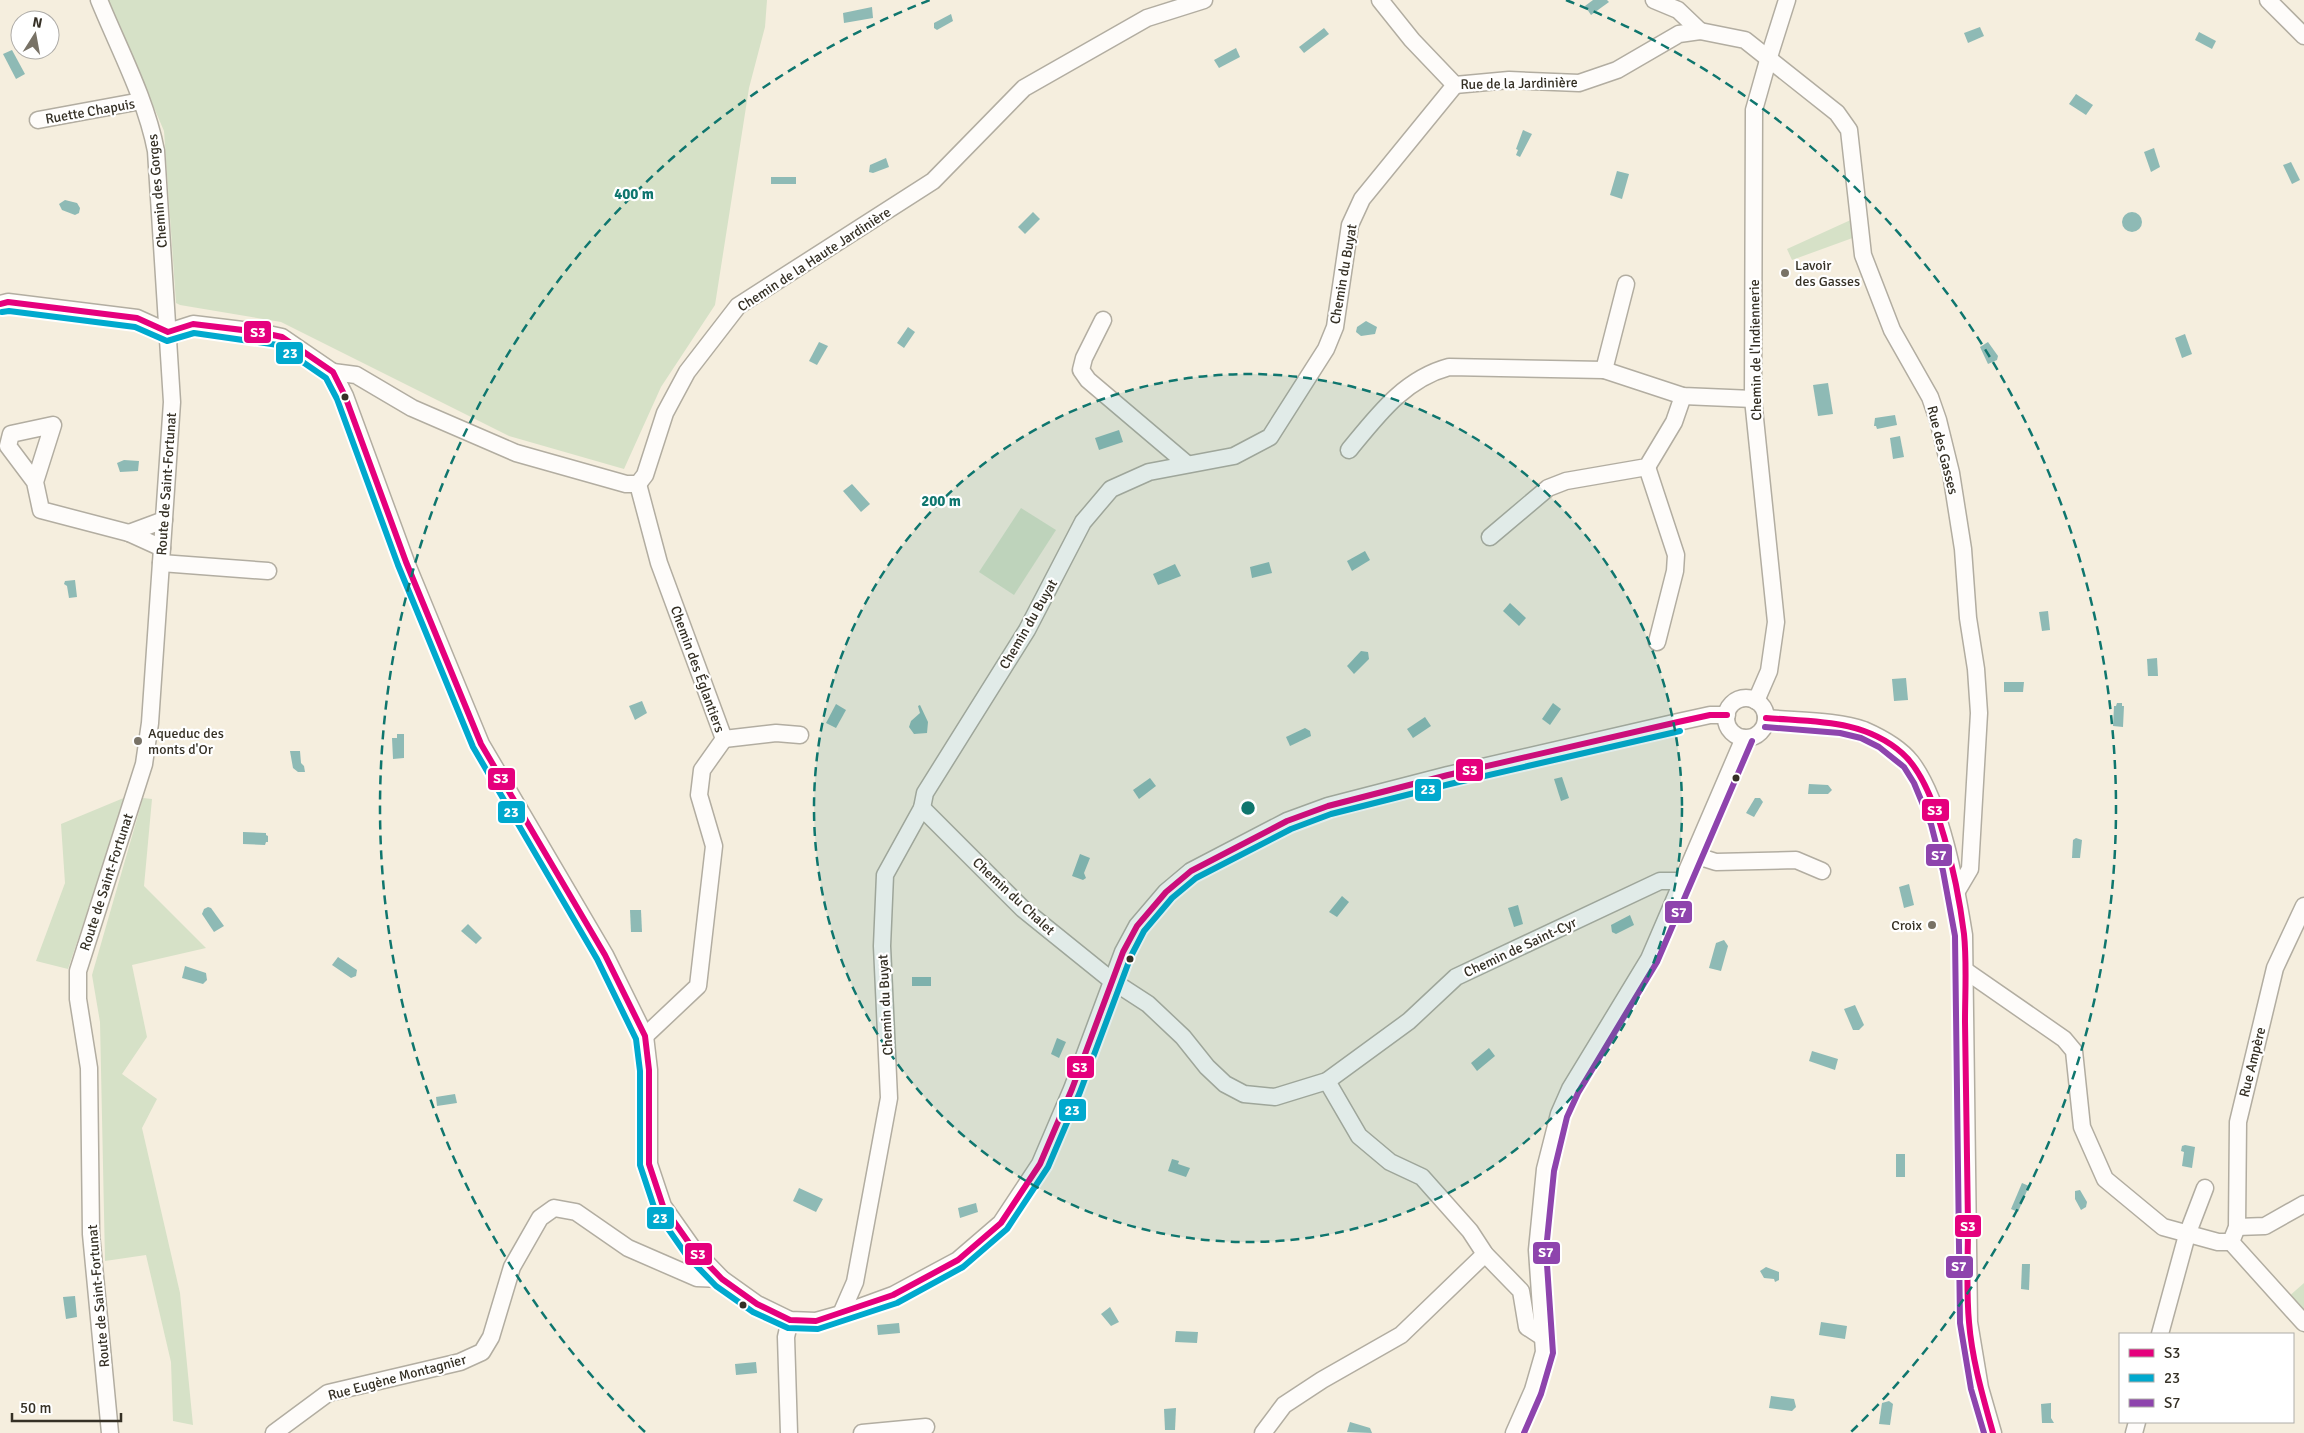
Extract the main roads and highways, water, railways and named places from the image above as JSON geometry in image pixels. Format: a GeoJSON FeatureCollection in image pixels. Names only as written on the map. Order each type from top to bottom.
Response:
{"type":"FeatureCollection","features":[{"type":"Feature","properties":{"kind":"water"},"geometry":{"type":"Polygon","coordinates":[[[1593,0],[1607,0],[1609,2],[1591,15],[1585,6],[1593,0]]]}},
{"type":"Feature","properties":{"kind":"water"},"geometry":{"type":"Polygon","coordinates":[[[872,7],[873,18],[844,23],[843,13],[872,7]]]}},
{"type":"Feature","properties":{"kind":"water"},"geometry":{"type":"Polygon","coordinates":[[[951,14],[953,21],[937,30],[934,28],[934,23],[951,14]]]}},
{"type":"Feature","properties":{"kind":"water"},"geometry":{"type":"Polygon","coordinates":[[[1980,27],[1984,36],[1968,43],[1964,33],[1980,27]]]}},
{"type":"Feature","properties":{"kind":"water"},"geometry":{"type":"Polygon","coordinates":[[[1324,28],[1329,34],[1304,53],[1299,47],[1324,28]]]}},
{"type":"Feature","properties":{"kind":"water"},"geometry":{"type":"Polygon","coordinates":[[[2199,32],[2216,41],[2212,49],[2195,40],[2199,32]]]}},
{"type":"Feature","properties":{"kind":"water"},"geometry":{"type":"Polygon","coordinates":[[[1236,48],[1240,57],[1219,68],[1214,60],[1236,48]]]}},
{"type":"Feature","properties":{"kind":"water"},"geometry":{"type":"Polygon","coordinates":[[[10,51],[10,60],[17,60],[25,74],[16,79],[3,54],[10,51]]]}},
{"type":"Feature","properties":{"kind":"water"},"geometry":{"type":"Polygon","coordinates":[[[2076,94],[2093,105],[2086,115],[2069,104],[2076,94]]]}},
{"type":"Feature","properties":{"kind":"water"},"geometry":{"type":"Polygon","coordinates":[[[1523,130],[1532,134],[1520,157],[1516,155],[1518,150],[1516,149],[1523,130]]]}},
{"type":"Feature","properties":{"kind":"water"},"geometry":{"type":"Polygon","coordinates":[[[2154,148],[2160,167],[2151,172],[2144,152],[2154,148]]]}},
{"type":"Feature","properties":{"kind":"water"},"geometry":{"type":"Polygon","coordinates":[[[886,158],[889,167],[873,173],[869,172],[870,165],[886,158]]]}},
{"type":"Feature","properties":{"kind":"water"},"geometry":{"type":"Polygon","coordinates":[[[2291,162],[2300,180],[2292,184],[2283,165],[2291,162]]]}},
{"type":"Feature","properties":{"kind":"water"},"geometry":{"type":"Polygon","coordinates":[[[1617,171],[1629,174],[1622,199],[1610,195],[1617,171]]]}},
{"type":"Feature","properties":{"kind":"water"},"geometry":{"type":"Polygon","coordinates":[[[771,177],[796,177],[796,184],[771,184],[771,177]]]}},
{"type":"Feature","properties":{"kind":"water"},"geometry":{"type":"Polygon","coordinates":[[[65,200],[77,203],[80,208],[79,213],[75,215],[62,210],[59,204],[65,200]]]}},
{"type":"Feature","properties":{"kind":"water"},"geometry":{"type":"Polygon","coordinates":[[[1033,212],[1040,219],[1025,234],[1018,227],[1033,212]]]}},
{"type":"Feature","properties":{"kind":"water"},"geometry":{"type":"Polygon","coordinates":[[[2132,212],[2139,215],[2142,222],[2139,229],[2132,232],[2125,229],[2122,222],[2125,215],[2132,212]]]}},
{"type":"Feature","properties":{"kind":"water"},"geometry":{"type":"Polygon","coordinates":[[[1366,321],[1377,327],[1375,334],[1361,336],[1356,332],[1357,327],[1366,321]]]}},
{"type":"Feature","properties":{"kind":"water"},"geometry":{"type":"Polygon","coordinates":[[[908,327],[915,332],[904,348],[897,343],[908,327]]]}},
{"type":"Feature","properties":{"kind":"water"},"geometry":{"type":"Polygon","coordinates":[[[2185,334],[2192,354],[2182,358],[2175,338],[2185,334]]]}},
{"type":"Feature","properties":{"kind":"water"},"geometry":{"type":"Polygon","coordinates":[[[819,342],[828,346],[817,365],[809,361],[819,342]]]}},
{"type":"Feature","properties":{"kind":"water"},"geometry":{"type":"Polygon","coordinates":[[[1988,342],[1998,356],[1997,360],[1988,364],[1980,347],[1988,342]]]}},
{"type":"Feature","properties":{"kind":"water"},"geometry":{"type":"Polygon","coordinates":[[[1828,383],[1833,414],[1818,416],[1813,385],[1828,383]]]}},
{"type":"Feature","properties":{"kind":"water"},"geometry":{"type":"Polygon","coordinates":[[[1895,415],[1897,425],[1877,429],[1874,426],[1875,418],[1895,415]]]}},
{"type":"Feature","properties":{"kind":"water"},"geometry":{"type":"Polygon","coordinates":[[[1119,430],[1123,442],[1099,450],[1095,438],[1119,430]]]}},
{"type":"Feature","properties":{"kind":"water"},"geometry":{"type":"Polygon","coordinates":[[[1900,436],[1904,457],[1893,459],[1890,438],[1900,436]]]}},
{"type":"Feature","properties":{"kind":"water"},"geometry":{"type":"Polygon","coordinates":[[[124,460],[139,461],[138,471],[120,472],[117,463],[124,460]]]}},
{"type":"Feature","properties":{"kind":"water"},"geometry":{"type":"Polygon","coordinates":[[[852,484],[870,504],[861,512],[843,491],[852,484]]]}},
{"type":"Feature","properties":{"kind":"water"},"geometry":{"type":"Polygon","coordinates":[[[1365,551],[1370,560],[1352,571],[1347,561],[1365,551]]]}},
{"type":"Feature","properties":{"kind":"water"},"geometry":{"type":"Polygon","coordinates":[[[1269,562],[1272,573],[1252,578],[1250,567],[1269,562]]]}},
{"type":"Feature","properties":{"kind":"water"},"geometry":{"type":"Polygon","coordinates":[[[1175,564],[1181,576],[1158,585],[1153,574],[1175,564]]]}},
{"type":"Feature","properties":{"kind":"water"},"geometry":{"type":"Polygon","coordinates":[[[75,580],[77,597],[69,598],[67,586],[64,584],[65,581],[75,580]]]}},
{"type":"Feature","properties":{"kind":"water"},"geometry":{"type":"Polygon","coordinates":[[[1510,603],[1526,618],[1519,626],[1503,611],[1510,603]]]}},
{"type":"Feature","properties":{"kind":"water"},"geometry":{"type":"Polygon","coordinates":[[[2048,611],[2050,630],[2042,631],[2039,612],[2048,611]]]}},
{"type":"Feature","properties":{"kind":"water"},"geometry":{"type":"Polygon","coordinates":[[[1361,651],[1368,652],[1369,659],[1354,674],[1347,666],[1361,651]]]}},
{"type":"Feature","properties":{"kind":"water"},"geometry":{"type":"Polygon","coordinates":[[[2157,658],[2158,676],[2148,676],[2147,659],[2157,658]]]}},
{"type":"Feature","properties":{"kind":"water"},"geometry":{"type":"Polygon","coordinates":[[[1906,678],[1908,700],[1894,701],[1892,679],[1906,678]]]}},
{"type":"Feature","properties":{"kind":"water"},"geometry":{"type":"Polygon","coordinates":[[[2004,682],[2024,682],[2023,692],[2004,692],[2004,682]]]}},
{"type":"Feature","properties":{"kind":"water"},"geometry":{"type":"Polygon","coordinates":[[[642,701],[647,713],[635,720],[629,706],[642,701]]]}},
{"type":"Feature","properties":{"kind":"water"},"geometry":{"type":"Polygon","coordinates":[[[1553,703],[1561,709],[1550,725],[1542,719],[1553,703]]]}},
{"type":"Feature","properties":{"kind":"water"},"geometry":{"type":"Polygon","coordinates":[[[2117,703],[2122,703],[2122,706],[2124,706],[2123,727],[2113,726],[2114,706],[2117,703]]]}},
{"type":"Feature","properties":{"kind":"water"},"geometry":{"type":"Polygon","coordinates":[[[836,704],[846,710],[836,728],[826,723],[836,704]]]}},
{"type":"Feature","properties":{"kind":"water"},"geometry":{"type":"Polygon","coordinates":[[[920,705],[928,722],[927,733],[914,734],[909,727],[911,721],[920,713],[918,706],[920,705]]]}},
{"type":"Feature","properties":{"kind":"water"},"geometry":{"type":"Polygon","coordinates":[[[1425,717],[1431,726],[1413,738],[1407,729],[1425,717]]]}},
{"type":"Feature","properties":{"kind":"water"},"geometry":{"type":"Polygon","coordinates":[[[1305,728],[1310,731],[1311,736],[1290,746],[1286,737],[1305,728]]]}},
{"type":"Feature","properties":{"kind":"water"},"geometry":{"type":"Polygon","coordinates":[[[397,734],[404,734],[404,758],[393,759],[392,738],[397,738],[397,734]]]}},
{"type":"Feature","properties":{"kind":"water"},"geometry":{"type":"Polygon","coordinates":[[[290,751],[300,751],[301,763],[304,766],[305,772],[298,772],[293,768],[290,751]]]}},
{"type":"Feature","properties":{"kind":"water"},"geometry":{"type":"Polygon","coordinates":[[[1562,777],[1569,798],[1561,801],[1554,779],[1562,777]]]}},
{"type":"Feature","properties":{"kind":"water"},"geometry":{"type":"Polygon","coordinates":[[[1150,778],[1156,786],[1139,799],[1133,790],[1150,778]]]}},
{"type":"Feature","properties":{"kind":"water"},"geometry":{"type":"Polygon","coordinates":[[[1809,784],[1828,785],[1832,790],[1828,794],[1808,794],[1809,784]]]}},
{"type":"Feature","properties":{"kind":"water"},"geometry":{"type":"Polygon","coordinates":[[[1755,798],[1760,798],[1763,802],[1754,817],[1746,813],[1755,798]]]}},
{"type":"Feature","properties":{"kind":"water"},"geometry":{"type":"Polygon","coordinates":[[[243,832],[266,833],[268,842],[265,845],[243,844],[243,832]]]}},
{"type":"Feature","properties":{"kind":"water"},"geometry":{"type":"Polygon","coordinates":[[[2076,838],[2082,840],[2080,858],[2072,858],[2073,840],[2076,838]]]}},
{"type":"Feature","properties":{"kind":"water"},"geometry":{"type":"Polygon","coordinates":[[[1080,854],[1090,858],[1084,873],[1086,878],[1083,880],[1072,876],[1080,854]]]}},
{"type":"Feature","properties":{"kind":"water"},"geometry":{"type":"Polygon","coordinates":[[[1909,884],[1914,905],[1904,908],[1899,887],[1909,884]]]}},
{"type":"Feature","properties":{"kind":"water"},"geometry":{"type":"Polygon","coordinates":[[[1342,896],[1349,902],[1337,917],[1329,912],[1342,896]]]}},
{"type":"Feature","properties":{"kind":"water"},"geometry":{"type":"Polygon","coordinates":[[[1518,905],[1523,924],[1514,927],[1508,908],[1518,905]]]}},
{"type":"Feature","properties":{"kind":"water"},"geometry":{"type":"Polygon","coordinates":[[[211,908],[224,926],[214,932],[202,914],[204,909],[211,908]]]}},
{"type":"Feature","properties":{"kind":"water"},"geometry":{"type":"Polygon","coordinates":[[[630,910],[641,910],[642,932],[631,932],[630,910]]]}},
{"type":"Feature","properties":{"kind":"water"},"geometry":{"type":"Polygon","coordinates":[[[1630,915],[1634,925],[1616,934],[1612,932],[1611,925],[1630,915]]]}},
{"type":"Feature","properties":{"kind":"water"},"geometry":{"type":"Polygon","coordinates":[[[468,924],[482,938],[476,944],[461,931],[468,924]]]}},
{"type":"Feature","properties":{"kind":"water"},"geometry":{"type":"Polygon","coordinates":[[[1724,940],[1728,946],[1721,971],[1709,968],[1716,943],[1724,940]]]}},
{"type":"Feature","properties":{"kind":"water"},"geometry":{"type":"Polygon","coordinates":[[[338,957],[357,970],[356,976],[351,978],[332,965],[338,957]]]}},
{"type":"Feature","properties":{"kind":"water"},"geometry":{"type":"Polygon","coordinates":[[[185,966],[206,973],[207,980],[203,984],[182,978],[185,966]]]}},
{"type":"Feature","properties":{"kind":"water"},"geometry":{"type":"Polygon","coordinates":[[[912,977],[931,977],[931,986],[912,986],[912,977]]]}},
{"type":"Feature","properties":{"kind":"water"},"geometry":{"type":"Polygon","coordinates":[[[1855,1005],[1864,1025],[1859,1030],[1853,1030],[1844,1009],[1855,1005]]]}},
{"type":"Feature","properties":{"kind":"water"},"geometry":{"type":"Polygon","coordinates":[[[1057,1038],[1066,1042],[1059,1058],[1051,1054],[1057,1038]]]}},
{"type":"Feature","properties":{"kind":"water"},"geometry":{"type":"Polygon","coordinates":[[[1489,1048],[1495,1056],[1477,1071],[1471,1063],[1489,1048]]]}},
{"type":"Feature","properties":{"kind":"water"},"geometry":{"type":"Polygon","coordinates":[[[1812,1051],[1838,1059],[1835,1070],[1809,1061],[1812,1051]]]}},
{"type":"Feature","properties":{"kind":"water"},"geometry":{"type":"Polygon","coordinates":[[[455,1094],[457,1103],[437,1106],[436,1097],[455,1094]]]}},
{"type":"Feature","properties":{"kind":"water"},"geometry":{"type":"Polygon","coordinates":[[[2182,1146],[2195,1147],[2192,1168],[2182,1166],[2184,1152],[2181,1151],[2182,1146]]]}},
{"type":"Feature","properties":{"kind":"water"},"geometry":{"type":"Polygon","coordinates":[[[1896,1154],[1905,1154],[1905,1177],[1896,1177],[1896,1154]]]}},
{"type":"Feature","properties":{"kind":"water"},"geometry":{"type":"Polygon","coordinates":[[[1172,1159],[1179,1161],[1178,1164],[1190,1168],[1186,1177],[1168,1171],[1172,1159]]]}},
{"type":"Feature","properties":{"kind":"water"},"geometry":{"type":"Polygon","coordinates":[[[2022,1183],[2029,1186],[2018,1212],[2011,1209],[2022,1183]]]}},
{"type":"Feature","properties":{"kind":"water"},"geometry":{"type":"Polygon","coordinates":[[[799,1188],[823,1199],[816,1212],[793,1201],[799,1188]]]}},
{"type":"Feature","properties":{"kind":"water"},"geometry":{"type":"Polygon","coordinates":[[[2080,1190],[2087,1202],[2086,1207],[2081,1210],[2075,1199],[2075,1191],[2080,1190]]]}},
{"type":"Feature","properties":{"kind":"water"},"geometry":{"type":"Polygon","coordinates":[[[976,1203],[978,1212],[960,1218],[958,1208],[976,1203]]]}},
{"type":"Feature","properties":{"kind":"water"},"geometry":{"type":"Polygon","coordinates":[[[2022,1264],[2030,1264],[2029,1290],[2021,1289],[2022,1264]]]}},
{"type":"Feature","properties":{"kind":"water"},"geometry":{"type":"Polygon","coordinates":[[[1766,1267],[1779,1272],[1779,1280],[1775,1282],[1774,1279],[1764,1278],[1760,1271],[1766,1267]]]}},
{"type":"Feature","properties":{"kind":"water"},"geometry":{"type":"Polygon","coordinates":[[[75,1296],[77,1317],[66,1319],[63,1297],[75,1296]]]}},
{"type":"Feature","properties":{"kind":"water"},"geometry":{"type":"Polygon","coordinates":[[[1110,1307],[1119,1322],[1111,1326],[1101,1314],[1110,1307]]]}},
{"type":"Feature","properties":{"kind":"water"},"geometry":{"type":"Polygon","coordinates":[[[1821,1322],[1847,1326],[1845,1339],[1819,1335],[1821,1322]]]}},
{"type":"Feature","properties":{"kind":"water"},"geometry":{"type":"Polygon","coordinates":[[[899,1323],[900,1333],[878,1335],[877,1325],[899,1323]]]}},
{"type":"Feature","properties":{"kind":"water"},"geometry":{"type":"Polygon","coordinates":[[[1176,1331],[1198,1332],[1197,1343],[1175,1342],[1176,1331]]]}},
{"type":"Feature","properties":{"kind":"water"},"geometry":{"type":"Polygon","coordinates":[[[756,1362],[757,1373],[736,1375],[735,1364],[756,1362]]]}},
{"type":"Feature","properties":{"kind":"water"},"geometry":{"type":"Polygon","coordinates":[[[1771,1396],[1794,1399],[1796,1407],[1792,1411],[1769,1408],[1771,1396]]]}},
{"type":"Feature","properties":{"kind":"water"},"geometry":{"type":"Polygon","coordinates":[[[1889,1401],[1893,1404],[1890,1425],[1879,1424],[1882,1403],[1889,1401]]]}},
{"type":"Feature","properties":{"kind":"water"},"geometry":{"type":"Polygon","coordinates":[[[2051,1403],[2051,1418],[2054,1423],[2042,1423],[2041,1404],[2051,1403]]]}},
{"type":"Feature","properties":{"kind":"water"},"geometry":{"type":"Polygon","coordinates":[[[1176,1408],[1175,1430],[1165,1430],[1164,1409],[1176,1408]]]}},
{"type":"Feature","properties":{"kind":"water"},"geometry":{"type":"Polygon","coordinates":[[[1350,1422],[1370,1428],[1372,1433],[1347,1432],[1350,1422]]]}},
{"type":"Feature","properties":{"kind":"place","name":"Lavoir des Gasses"},"geometry":{"type":"Point","coordinates":[1785,273]}},
{"type":"Feature","properties":{"kind":"place","name":"Aqueduc des monts d'Or"},"geometry":{"type":"Point","coordinates":[138,741]}},
{"type":"Feature","properties":{"kind":"place","name":"Croix"},"geometry":{"type":"Point","coordinates":[1932,925]}}]}
